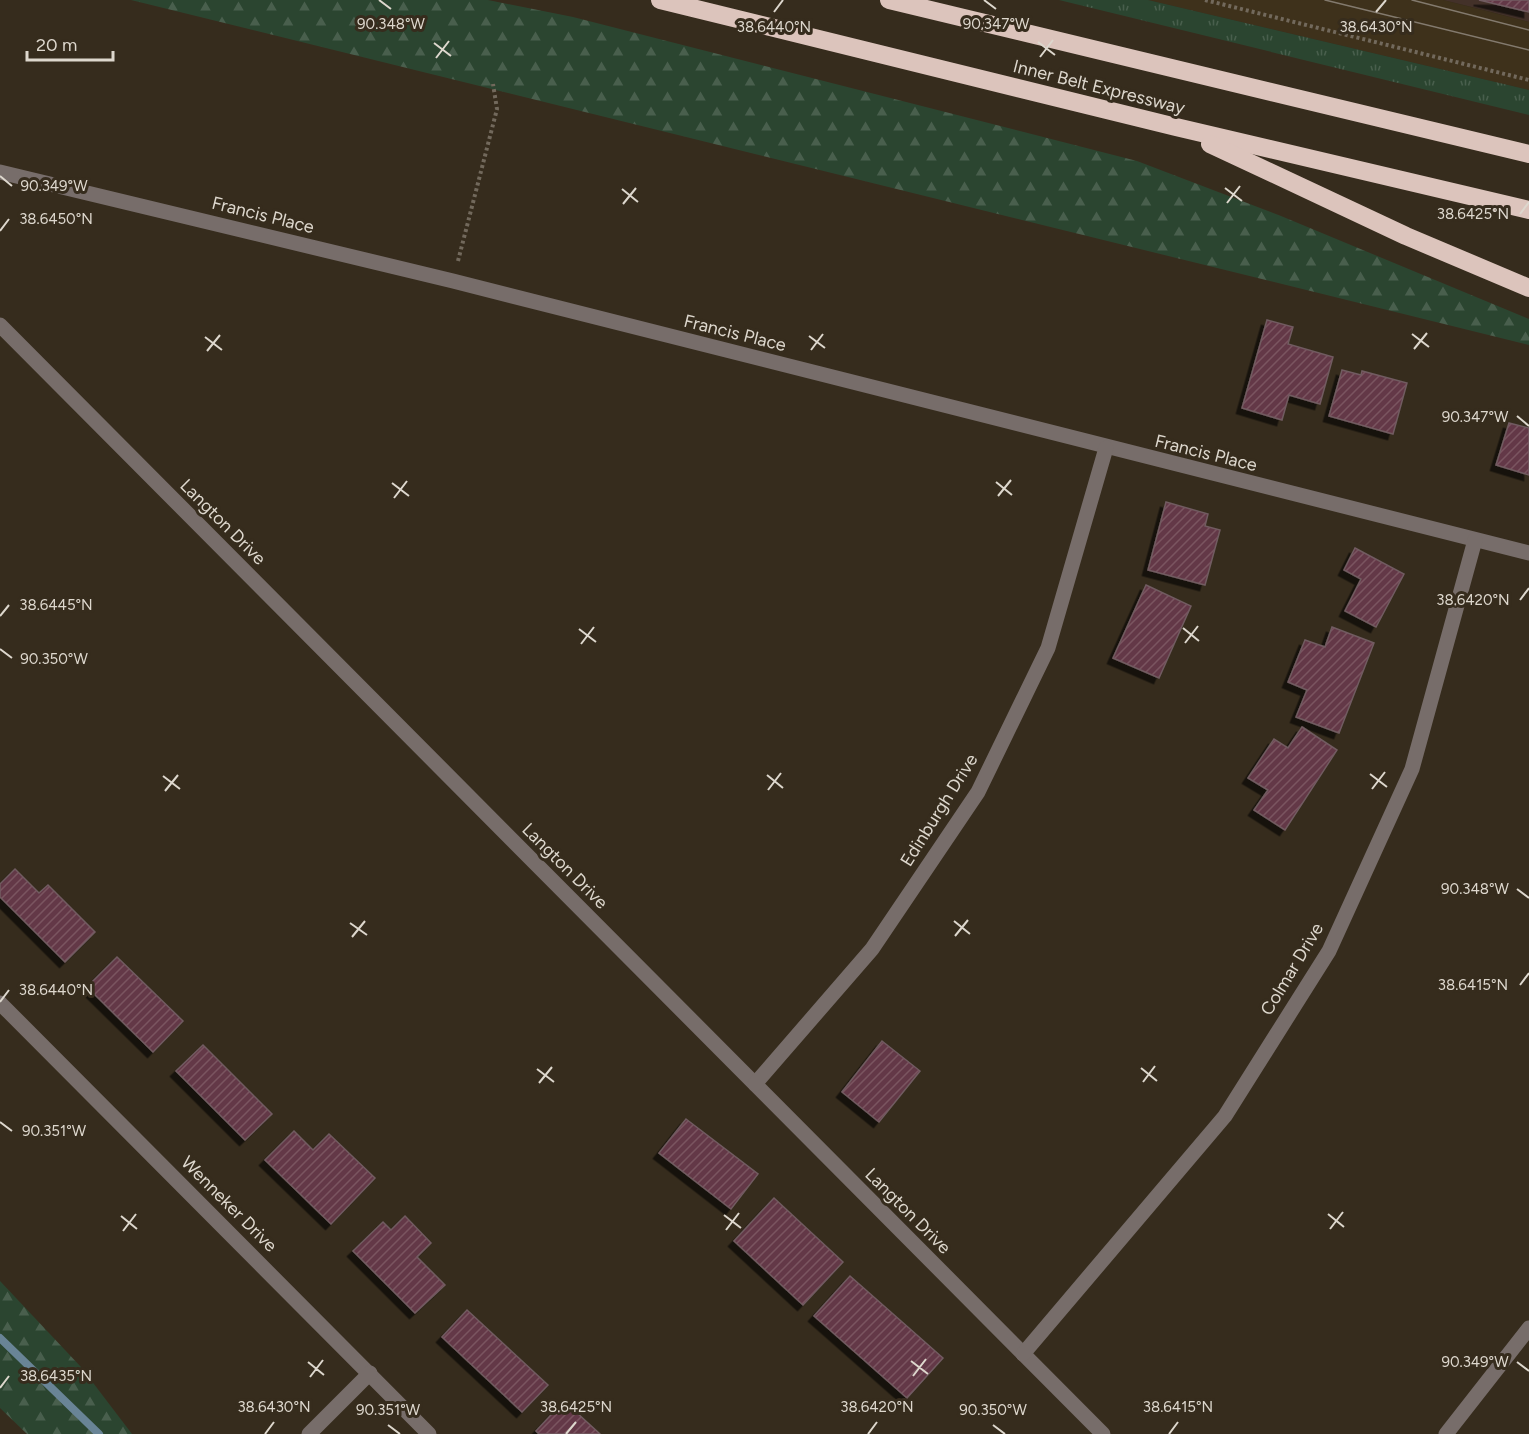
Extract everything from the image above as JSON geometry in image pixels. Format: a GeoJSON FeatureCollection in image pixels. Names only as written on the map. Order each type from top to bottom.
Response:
{"type":"FeatureCollection","features":[{"type":"Feature","properties":{"kind":"highway","name":"Inner Belt Expressway"},"geometry":{"type":"LineString","coordinates":[[660,0],[1176,128],[1529,210]]}},
{"type":"Feature","properties":{"kind":"highway","name":"Inner Belt Expressway"},"geometry":{"type":"LineString","coordinates":[[889,0],[1529,154]]}},
{"type":"Feature","properties":{"kind":"highway"},"geometry":{"type":"LineString","coordinates":[[1176,128],[1406,236],[1529,288]]}},
{"type":"Feature","properties":{"kind":"street","name":"Francis Place"},"geometry":{"type":"LineString","coordinates":[[0,172],[453,281],[1529,553]]}},
{"type":"Feature","properties":{"kind":"street","name":"Langton Drive"},"geometry":{"type":"LineString","coordinates":[[0,325],[1103,1434]]}},
{"type":"Feature","properties":{"kind":"street","name":"Edinburgh Drive"},"geometry":{"type":"LineString","coordinates":[[755,1084],[872,949],[978,792],[1047,648],[1107,448]]}},
{"type":"Feature","properties":{"kind":"street","name":"Colmar Drive"},"geometry":{"type":"LineString","coordinates":[[1023,1354],[1225,1116],[1329,951],[1412,769],[1475,540]]}},
{"type":"Feature","properties":{"kind":"street","name":"Wenneker Drive"},"geometry":{"type":"LineString","coordinates":[[0,1004],[429,1434]]}},
{"type":"Feature","properties":{"kind":"street"},"geometry":{"type":"LineString","coordinates":[[1446,1434],[1529,1328]]}},
{"type":"Feature","properties":{"kind":"street"},"geometry":{"type":"LineString","coordinates":[[309,1434],[370,1373]]}},
{"type":"Feature","properties":{"kind":"path"},"geometry":{"type":"LineString","coordinates":[[1205,0],[1529,80]]}},
{"type":"Feature","properties":{"kind":"path"},"geometry":{"type":"LineString","coordinates":[[458,261],[497,109],[493,84]]}},
{"type":"Feature","properties":{"kind":"shaded area"},"geometry":{"type":"Polygon","coordinates":[[[1148,0],[1443,0],[1529,22],[1529,90],[1148,0]]]}},
{"type":"Feature","properties":{"kind":"shaded area"},"geometry":{"type":"Polygon","coordinates":[[[1443,0],[1529,0],[1529,22],[1488,11],[1443,0]]]}},
{"type":"Feature","properties":{"kind":"green space"},"geometry":{"type":"Polygon","coordinates":[[[131,0],[488,0],[573,17],[1137,161],[1281,216],[1529,319],[1529,345],[131,0]]]}},
{"type":"Feature","properties":{"kind":"green space"},"geometry":{"type":"Polygon","coordinates":[[[1059,0],[1148,0],[1529,90],[1529,115],[1059,0]]]}},
{"type":"Feature","properties":{"kind":"green space"},"geometry":{"type":"Polygon","coordinates":[[[0,1281],[81,1367],[132,1434],[27,1434],[0,1408],[0,1281]]]}},
{"type":"Feature","properties":{"kind":"building"},"geometry":{"type":"Polygon","coordinates":[[[1479,0],[1529,0],[1529,12],[1479,0]]]}},
{"type":"Feature","properties":{"kind":"building"},"geometry":{"type":"Polygon","coordinates":[[[1267,320],[1293,327],[1288,344],[1333,357],[1320,404],[1289,395],[1282,420],[1242,408],[1267,320]]]}},
{"type":"Feature","properties":{"kind":"building"},"geometry":{"type":"Polygon","coordinates":[[[1342,370],[1361,375],[1362,371],[1407,383],[1393,434],[1329,416],[1342,370]]]}},
{"type":"Feature","properties":{"kind":"building"},"geometry":{"type":"Polygon","coordinates":[[[1509,423],[1529,428],[1529,475],[1496,465],[1509,423]]]}},
{"type":"Feature","properties":{"kind":"building"},"geometry":{"type":"Polygon","coordinates":[[[1166,502],[1208,514],[1205,526],[1220,530],[1205,585],[1148,570],[1166,502]]]}},
{"type":"Feature","properties":{"kind":"building"},"geometry":{"type":"Polygon","coordinates":[[[1355,548],[1404,574],[1376,627],[1345,611],[1361,579],[1344,570],[1355,548]]]}},
{"type":"Feature","properties":{"kind":"building"},"geometry":{"type":"Polygon","coordinates":[[[1146,585],[1191,606],[1159,678],[1113,658],[1146,585]]]}},
{"type":"Feature","properties":{"kind":"building"},"geometry":{"type":"Polygon","coordinates":[[[1332,627],[1374,643],[1339,733],[1296,717],[1307,690],[1288,682],[1305,640],[1325,647],[1332,627]]]}},
{"type":"Feature","properties":{"kind":"building"},"geometry":{"type":"Polygon","coordinates":[[[1302,727],[1337,750],[1285,830],[1254,810],[1268,790],[1248,778],[1274,739],[1288,748],[1302,727]]]}},
{"type":"Feature","properties":{"kind":"building"},"geometry":{"type":"Polygon","coordinates":[[[15,869],[39,893],[48,885],[95,932],[65,962],[0,897],[0,884],[15,869]]]}},
{"type":"Feature","properties":{"kind":"building"},"geometry":{"type":"Polygon","coordinates":[[[117,957],[183,1021],[153,1052],[87,987],[117,957]]]}},
{"type":"Feature","properties":{"kind":"building"},"geometry":{"type":"Polygon","coordinates":[[[882,1041],[920,1071],[879,1122],[842,1092],[882,1041]]]}},
{"type":"Feature","properties":{"kind":"building"},"geometry":{"type":"Polygon","coordinates":[[[203,1045],[272,1114],[245,1140],[176,1071],[203,1045]]]}},
{"type":"Feature","properties":{"kind":"building"},"geometry":{"type":"Polygon","coordinates":[[[686,1119],[758,1174],[731,1209],[659,1153],[686,1119]]]}},
{"type":"Feature","properties":{"kind":"building"},"geometry":{"type":"Polygon","coordinates":[[[294,1131],[313,1150],[329,1134],[375,1178],[331,1224],[265,1160],[294,1131]]]}},
{"type":"Feature","properties":{"kind":"building"},"geometry":{"type":"Polygon","coordinates":[[[774,1198],[843,1262],[803,1305],[734,1241],[774,1198]]]}},
{"type":"Feature","properties":{"kind":"building"},"geometry":{"type":"Polygon","coordinates":[[[405,1216],[431,1243],[417,1257],[445,1285],[415,1313],[353,1251],[383,1222],[391,1230],[405,1216]]]}},
{"type":"Feature","properties":{"kind":"building"},"geometry":{"type":"Polygon","coordinates":[[[850,1276],[943,1358],[907,1398],[814,1316],[850,1276]]]}},
{"type":"Feature","properties":{"kind":"building"},"geometry":{"type":"Polygon","coordinates":[[[467,1310],[548,1385],[522,1412],[442,1337],[467,1310]]]}},
{"type":"Feature","properties":{"kind":"building"},"geometry":{"type":"Polygon","coordinates":[[[564,1401],[600,1434],[539,1434],[536,1431],[564,1401]]]}},
{"type":"Feature","properties":{"kind":"waterway"},"geometry":{"type":"LineString","coordinates":[[0,1338],[99,1434]]}},
{"type":"Feature","properties":{"kind":"tram line"},"geometry":{"type":"LineString","coordinates":[[1325,0],[1529,50]]}},
{"type":"Feature","properties":{"kind":"tram line"},"geometry":{"type":"LineString","coordinates":[[1412,0],[1529,30]]}}]}
